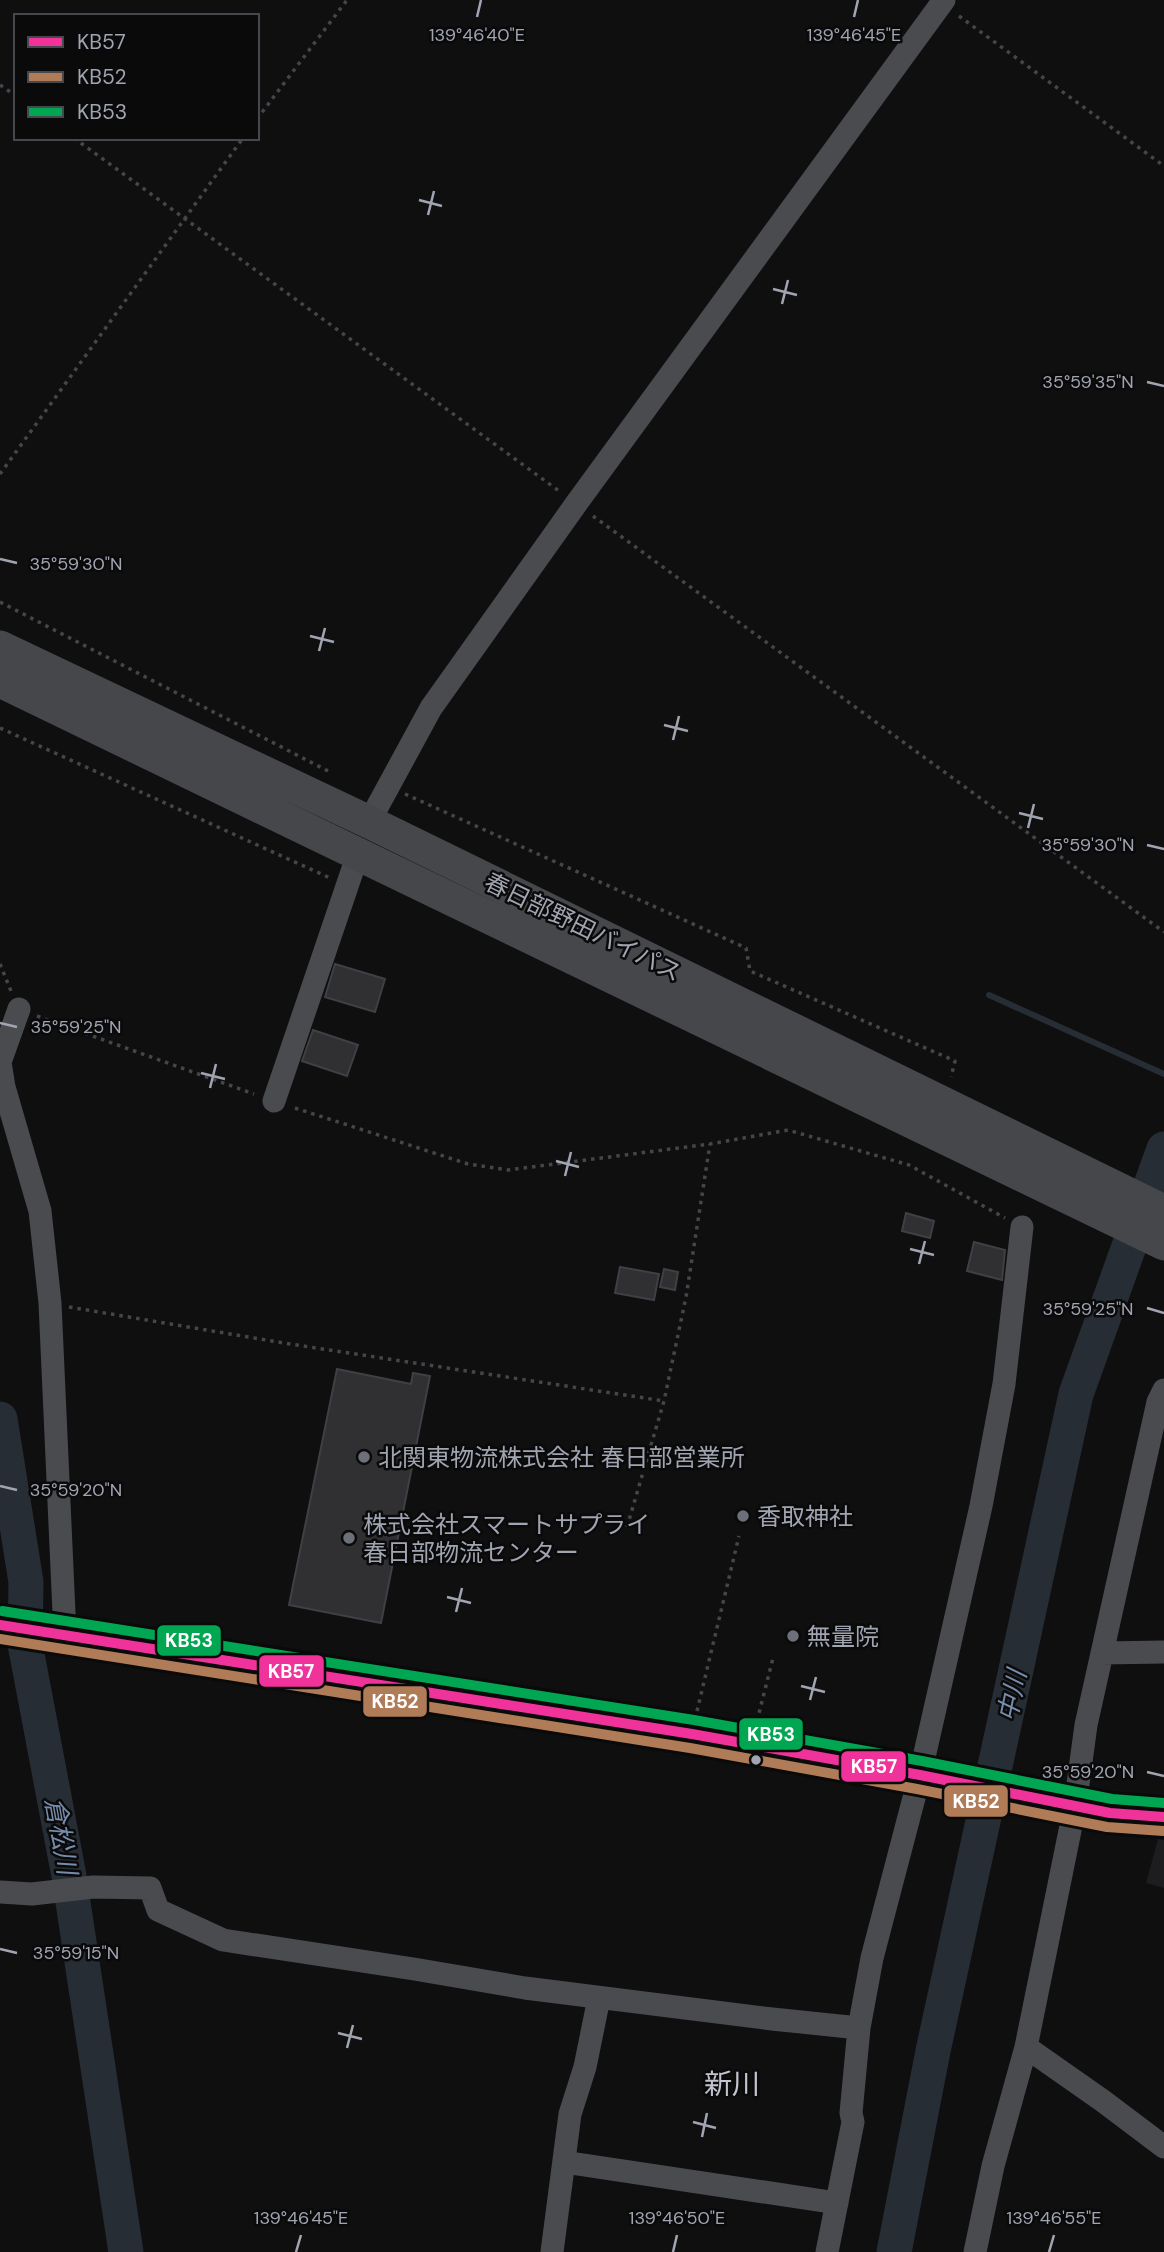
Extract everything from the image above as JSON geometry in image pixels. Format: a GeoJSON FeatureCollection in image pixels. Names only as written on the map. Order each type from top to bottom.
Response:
{"type":"FeatureCollection","features":[{"type":"Feature","properties":{"kind":"highway","name":"春日部野田バイパス"},"geometry":{"type":"LineString","coordinates":[[0,648],[369,822],[1052,1173],[1164,1244]]}},
{"type":"Feature","properties":{"kind":"highway","name":"春日部野田バイパス"},"geometry":{"type":"LineString","coordinates":[[0,681],[358,853],[1052,1173],[1164,1211]]}},
{"type":"Feature","properties":{"kind":"main road"},"geometry":{"type":"LineString","coordinates":[[0,1625],[692,1734],[931,1777],[1110,1813],[1164,1817]]}},
{"type":"Feature","properties":{"kind":"street"},"geometry":{"type":"LineString","coordinates":[[369,822],[431,708],[576,504],[943,1]]}},
{"type":"Feature","properties":{"kind":"street"},"geometry":{"type":"LineString","coordinates":[[274,1101],[358,853]]}},
{"type":"Feature","properties":{"kind":"street"},"geometry":{"type":"LineString","coordinates":[[19,1010],[0,1062],[4,1087],[40,1211],[50,1303],[53,1633]]}},
{"type":"Feature","properties":{"kind":"street"},"geometry":{"type":"LineString","coordinates":[[827,2252],[853,2122],[851,2113],[859,2028],[872,1958],[931,1777],[1004,1384],[1022,1227]]}},
{"type":"Feature","properties":{"kind":"street"},"geometry":{"type":"LineString","coordinates":[[975,2252],[993,2166],[1026,2047],[1067,1805],[1158,1402],[1164,1390]]}},
{"type":"Feature","properties":{"kind":"street"},"geometry":{"type":"LineString","coordinates":[[1102,1653],[1164,1652]]}},
{"type":"Feature","properties":{"kind":"street"},"geometry":{"type":"LineString","coordinates":[[0,1892],[32,1894],[93,1887],[150,1888],[158,1910],[223,1940],[525,1988],[859,2028]]}},
{"type":"Feature","properties":{"kind":"street"},"geometry":{"type":"LineString","coordinates":[[552,2252],[570,2114],[585,2067],[599,1998]]}},
{"type":"Feature","properties":{"kind":"street"},"geometry":{"type":"LineString","coordinates":[[1026,2047],[1164,2147]]}},
{"type":"Feature","properties":{"kind":"street"},"geometry":{"type":"LineString","coordinates":[[564,2162],[837,2203]]}},
{"type":"Feature","properties":{"kind":"path"},"geometry":{"type":"LineString","coordinates":[[259,116],[346,0]]}},
{"type":"Feature","properties":{"kind":"path"},"geometry":{"type":"LineString","coordinates":[[943,1],[1164,166]]}},
{"type":"Feature","properties":{"kind":"path"},"geometry":{"type":"LineString","coordinates":[[77,140],[1164,932]]}},
{"type":"Feature","properties":{"kind":"path"},"geometry":{"type":"LineString","coordinates":[[0,474],[242,140]]}},
{"type":"Feature","properties":{"kind":"path"},"geometry":{"type":"LineString","coordinates":[[0,603],[334,775]]}},
{"type":"Feature","properties":{"kind":"path"},"geometry":{"type":"LineString","coordinates":[[0,728],[348,886]]}},
{"type":"Feature","properties":{"kind":"path"},"geometry":{"type":"LineString","coordinates":[[388,786],[746,947],[750,971],[955,1061],[951,1077]]}},
{"type":"Feature","properties":{"kind":"path"},"geometry":{"type":"LineString","coordinates":[[0,964],[19,1010],[274,1101],[468,1164],[508,1170],[710,1144],[788,1130],[909,1166],[1022,1227]]}},
{"type":"Feature","properties":{"kind":"path"},"geometry":{"type":"LineString","coordinates":[[627,1527],[664,1401],[686,1297],[710,1144]]}},
{"type":"Feature","properties":{"kind":"path"},"geometry":{"type":"LineString","coordinates":[[50,1303],[290,1344],[664,1401]]}},
{"type":"Feature","properties":{"kind":"path"},"geometry":{"type":"LineString","coordinates":[[692,1734],[739,1536]]}},
{"type":"Feature","properties":{"kind":"path"},"geometry":{"type":"LineString","coordinates":[[750,1744],[773,1658]]}},
{"type":"Feature","properties":{"kind":"shaded area"},"geometry":{"type":"Polygon","coordinates":[[[1158,1839],[1164,1840],[1164,1888],[1146,1883],[1158,1839]]]}},
{"type":"Feature","properties":{"kind":"building"},"geometry":{"type":"Polygon","coordinates":[[[335,964],[385,979],[375,1012],[325,997],[335,964]]]}},
{"type":"Feature","properties":{"kind":"building"},"geometry":{"type":"Polygon","coordinates":[[[313,1030],[358,1045],[347,1076],[302,1061],[313,1030]]]}},
{"type":"Feature","properties":{"kind":"building"},"geometry":{"type":"Polygon","coordinates":[[[906,1213],[934,1221],[930,1238],[902,1231],[906,1213]]]}},
{"type":"Feature","properties":{"kind":"building"},"geometry":{"type":"Polygon","coordinates":[[[974,1242],[1005,1250],[1002,1280],[967,1271],[974,1242]]]}},
{"type":"Feature","properties":{"kind":"building"},"geometry":{"type":"Polygon","coordinates":[[[620,1267],[659,1274],[654,1300],[615,1293],[620,1267]]]}},
{"type":"Feature","properties":{"kind":"building"},"geometry":{"type":"Polygon","coordinates":[[[664,1269],[678,1272],[675,1290],[660,1287],[664,1269]]]}},
{"type":"Feature","properties":{"kind":"building"},"geometry":{"type":"Polygon","coordinates":[[[337,1369],[411,1384],[413,1373],[430,1376],[381,1623],[289,1605],[337,1369]]]}},
{"type":"Feature","properties":{"kind":"waterway"},"geometry":{"type":"LineString","coordinates":[[989,995],[1164,1074]]}},
{"type":"Feature","properties":{"kind":"waterway","name":"中川"},"geometry":{"type":"LineString","coordinates":[[894,2252],[933,2051],[1076,1394],[1164,1149]]}},
{"type":"Feature","properties":{"kind":"waterway","name":"倉松川"},"geometry":{"type":"LineString","coordinates":[[0,1419],[26,1582],[25,1644],[69,1876],[126,2252]]}},
{"type":"Feature","properties":{"kind":"transit line","name":"KB53"},"geometry":{"type":"LineString","coordinates":[[2,1611],[694,1720],[1112,1799],[1164,1803]]}},
{"type":"Feature","properties":{"kind":"transit line","name":"KB57"},"geometry":{"type":"LineString","coordinates":[[0,1625],[692,1734],[1110,1813],[1164,1817]]}},
{"type":"Feature","properties":{"kind":"transit line","name":"KB52"},"geometry":{"type":"LineString","coordinates":[[0,1639],[690,1748],[1107,1827],[1163,1831]]}},
{"type":"Feature","properties":{"kind":"place","name":"北関東物流株式会社 春日部営業所"},"geometry":{"type":"Point","coordinates":[364,1457]}},
{"type":"Feature","properties":{"kind":"place","name":"香取神社"},"geometry":{"type":"Point","coordinates":[743,1516]}},
{"type":"Feature","properties":{"kind":"place","name":"株式会社スマートサプライ 春日部物流センター"},"geometry":{"type":"Point","coordinates":[349,1538]}},
{"type":"Feature","properties":{"kind":"place","name":"無量院"},"geometry":{"type":"Point","coordinates":[793,1636]}},
{"type":"Feature","properties":{"kind":"district","name":"新川"},"geometry":{"type":"Point","coordinates":[732,2084]}}]}
